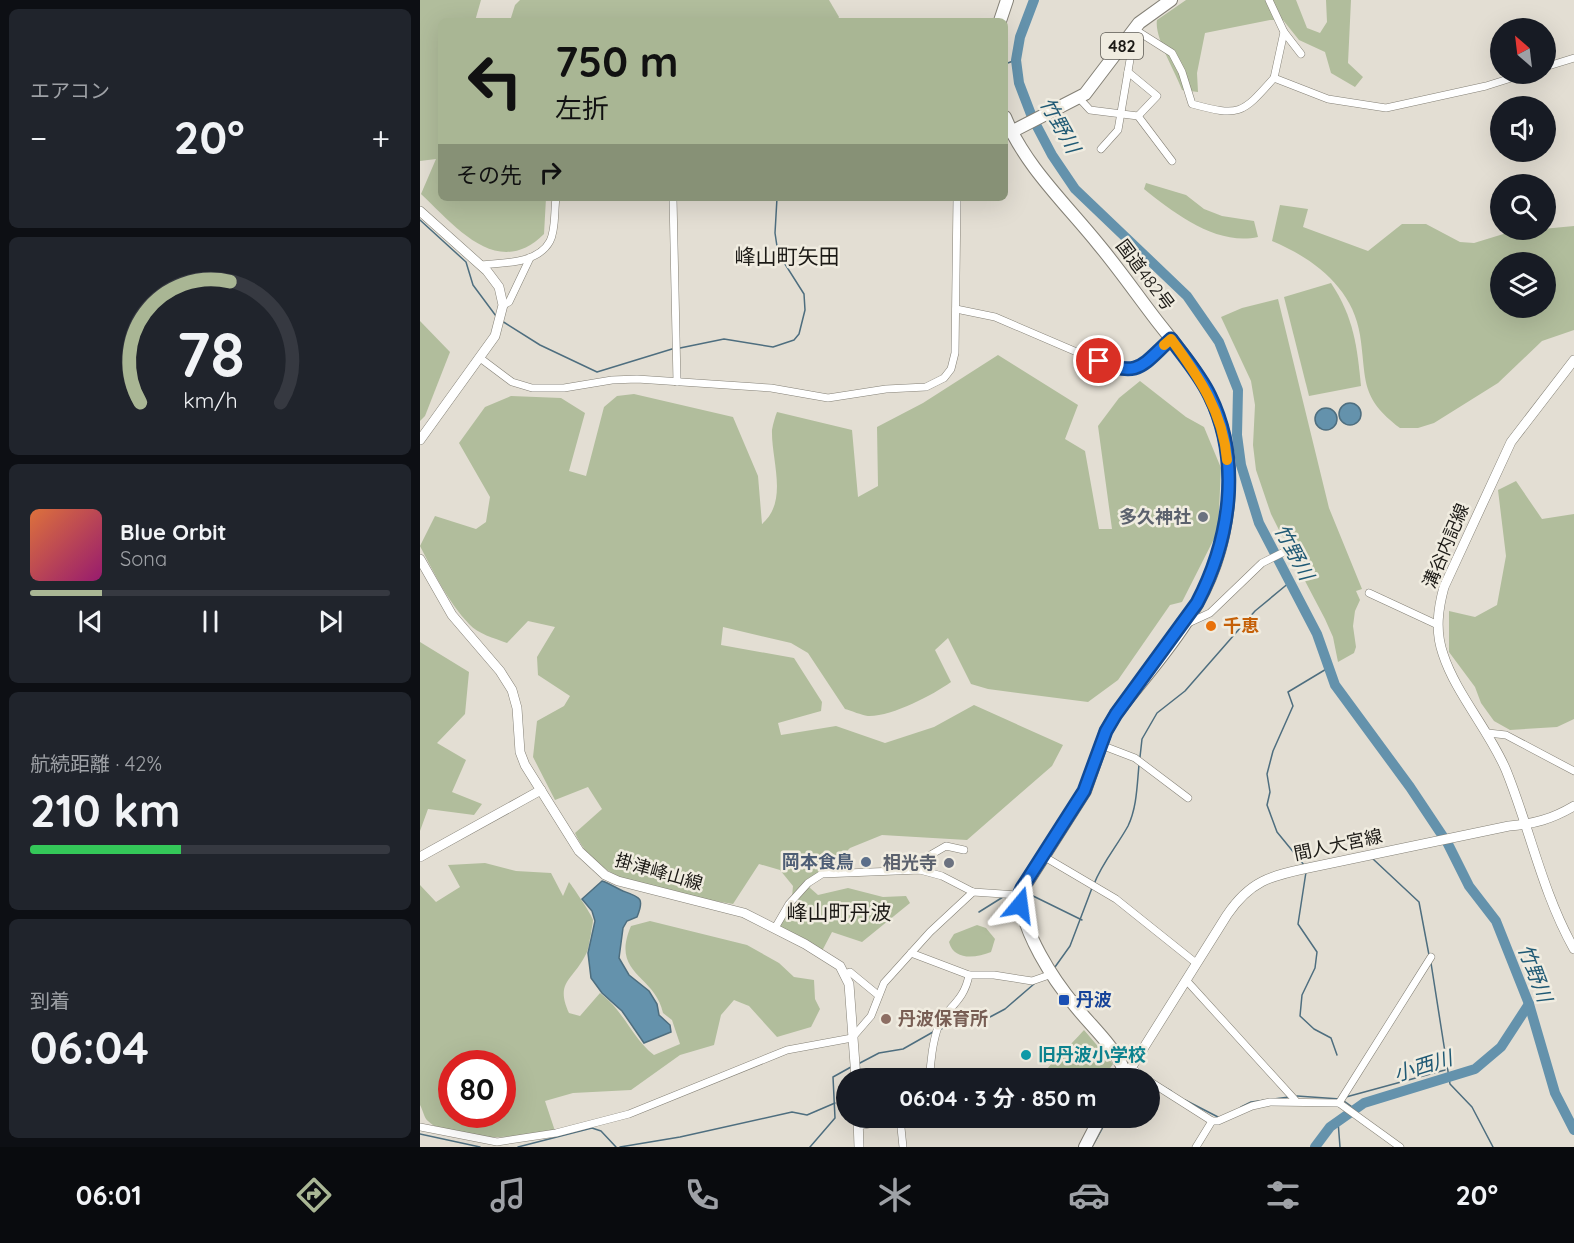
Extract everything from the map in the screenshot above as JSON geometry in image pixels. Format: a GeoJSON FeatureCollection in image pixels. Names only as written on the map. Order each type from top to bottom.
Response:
{"type":"FeatureCollection","features":[{"type":"Feature","properties":{"kind":"highway"},"geometry":{"type":"LineString","coordinates":[[1001,18],[1007,0]]}},
{"type":"Feature","properties":{"kind":"highway","name":"482"},"geometry":{"type":"LineString","coordinates":[[1012,131],[1079,98],[1097,81],[1132,32],[1152,11],[1171,0]]}},
{"type":"Feature","properties":{"kind":"highway","name":"国道482号"},"geometry":{"type":"LineString","coordinates":[[1012,131],[1039,172],[1203,383],[1222,430],[1229,499],[1224,534],[1207,585],[1184,625],[1116,714],[1101,745],[1084,791],[1019,895]]}},
{"type":"Feature","properties":{"kind":"highway"},"geometry":{"type":"LineString","coordinates":[[1019,895],[1028,927],[1053,974],[1076,1007],[1114,1050],[1123,1068]]}},
{"type":"Feature","properties":{"kind":"highway"},"geometry":{"type":"LineString","coordinates":[[1085,1147],[1095,1128]]}},
{"type":"Feature","properties":{"kind":"main road"},"geometry":{"type":"LineString","coordinates":[[420,211],[480,266],[499,287],[503,305],[501,320],[480,358],[420,440]]}},
{"type":"Feature","properties":{"kind":"main road","name":"溝谷内記線"},"geometry":{"type":"LineString","coordinates":[[1524,825],[1506,770],[1488,733],[1449,669],[1442,652],[1438,608],[1444,587],[1511,442],[1574,360]]}},
{"type":"Feature","properties":{"kind":"main road","name":"掛津峰山線"},"geometry":{"type":"LineString","coordinates":[[420,558],[452,615],[500,671],[512,690],[517,708],[520,752],[579,851],[605,875],[644,889],[744,913],[829,958],[845,974]]}},
{"type":"Feature","properties":{"kind":"main road"},"geometry":{"type":"LineString","coordinates":[[420,857],[540,789]]}},
{"type":"Feature","properties":{"kind":"main road","name":"間人大宮線"},"geometry":{"type":"LineString","coordinates":[[1128,1068],[1240,896],[1252,886],[1278,874],[1553,819],[1574,806]]}},
{"type":"Feature","properties":{"kind":"main road"},"geometry":{"type":"LineString","coordinates":[[1524,825],[1550,900],[1574,949]]}},
{"type":"Feature","properties":{"kind":"main road"},"geometry":{"type":"LineString","coordinates":[[845,974],[851,1000],[856,1068]]}},
{"type":"Feature","properties":{"kind":"main road"},"geometry":{"type":"LineString","coordinates":[[858,1128],[859,1147]]}},
{"type":"Feature","properties":{"kind":"street"},"geometry":{"type":"LineString","coordinates":[[1269,0],[1284,32],[1301,54]]}},
{"type":"Feature","properties":{"kind":"street"},"geometry":{"type":"LineString","coordinates":[[1101,149],[1118,130],[1133,42],[1132,32]]}},
{"type":"Feature","properties":{"kind":"street"},"geometry":{"type":"LineString","coordinates":[[1132,32],[1172,53],[1182,72],[1192,104],[1230,112],[1240,111],[1275,78],[1284,32]]}},
{"type":"Feature","properties":{"kind":"street"},"geometry":{"type":"LineString","coordinates":[[1556,63],[1574,58]]}},
{"type":"Feature","properties":{"kind":"street"},"geometry":{"type":"LineString","coordinates":[[1128,72],[1157,96],[1138,116]]}},
{"type":"Feature","properties":{"kind":"street"},"geometry":{"type":"LineString","coordinates":[[1275,78],[1328,99],[1386,108],[1492,84]]}},
{"type":"Feature","properties":{"kind":"street"},"geometry":{"type":"LineString","coordinates":[[1079,98],[1090,110],[1138,116],[1172,161]]}},
{"type":"Feature","properties":{"kind":"street"},"geometry":{"type":"LineString","coordinates":[[480,266],[530,258],[544,249],[550,240],[556,201]]}},
{"type":"Feature","properties":{"kind":"street"},"geometry":{"type":"LineString","coordinates":[[673,201],[677,382]]}},
{"type":"Feature","properties":{"kind":"street"},"geometry":{"type":"LineString","coordinates":[[480,358],[512,382],[532,388],[564,388],[612,380],[637,379],[771,388],[828,398],[886,389],[926,387],[944,378],[954,361],[957,201]]}},
{"type":"Feature","properties":{"kind":"street"},"geometry":{"type":"LineString","coordinates":[[503,305],[509,302],[530,258]]}},
{"type":"Feature","properties":{"kind":"street"},"geometry":{"type":"LineString","coordinates":[[956,309],[995,317],[1114,368],[1133,370],[1141,367],[1171,339]]}},
{"type":"Feature","properties":{"kind":"street"},"geometry":{"type":"LineString","coordinates":[[1184,625],[1210,613],[1223,603],[1262,563],[1284,552]]}},
{"type":"Feature","properties":{"kind":"street"},"geometry":{"type":"LineString","coordinates":[[1369,593],[1438,625]]}},
{"type":"Feature","properties":{"kind":"street"},"geometry":{"type":"LineString","coordinates":[[1488,733],[1506,735],[1574,771]]}},
{"type":"Feature","properties":{"kind":"street"},"geometry":{"type":"LineString","coordinates":[[1101,745],[1135,758],[1188,798]]}},
{"type":"Feature","properties":{"kind":"street"},"geometry":{"type":"LineString","coordinates":[[920,870],[920,861],[946,846],[964,850]]}},
{"type":"Feature","properties":{"kind":"street"},"geometry":{"type":"LineString","coordinates":[[1043,856],[1116,899],[1196,963]]}},
{"type":"Feature","properties":{"kind":"street"},"geometry":{"type":"LineString","coordinates":[[775,928],[789,903],[814,878],[822,874],[920,870],[942,876],[973,892],[1019,895]]}},
{"type":"Feature","properties":{"kind":"street"},"geometry":{"type":"LineString","coordinates":[[420,1127],[497,1142],[556,1133],[629,1114],[787,1050],[852,1038],[871,1016],[878,995],[910,953],[973,892]]}},
{"type":"Feature","properties":{"kind":"street"},"geometry":{"type":"LineString","coordinates":[[910,953],[969,975],[994,975],[1032,981],[1053,974]]}},
{"type":"Feature","properties":{"kind":"street"},"geometry":{"type":"LineString","coordinates":[[1339,1103],[1431,957]]}},
{"type":"Feature","properties":{"kind":"street"},"geometry":{"type":"LineString","coordinates":[[845,974],[850,972],[878,995]]}},
{"type":"Feature","properties":{"kind":"street"},"geometry":{"type":"LineString","coordinates":[[932,1068],[938,1030],[958,1003],[967,987],[969,975]]}},
{"type":"Feature","properties":{"kind":"street"},"geometry":{"type":"LineString","coordinates":[[1186,980],[1296,1101]]}},
{"type":"Feature","properties":{"kind":"street"},"geometry":{"type":"LineString","coordinates":[[1160,1088],[1212,1121],[1227,1118],[1251,1106],[1296,1101],[1339,1103],[1400,1147]]}},
{"type":"Feature","properties":{"kind":"street"},"geometry":{"type":"LineString","coordinates":[[1196,1147],[1212,1121]]}},
{"type":"Feature","properties":{"kind":"street"},"geometry":{"type":"LineString","coordinates":[[902,1128],[903,1147]]}},
{"type":"Feature","properties":{"kind":"green space"},"geometry":{"type":"Polygon","coordinates":[[[420,0],[481,0],[476,18],[438,18],[438,201],[546,201],[544,234],[527,247],[510,252],[494,250],[478,244],[449,221],[421,194],[436,159],[420,161],[420,0]]]}},
{"type":"Feature","properties":{"kind":"green space"},"geometry":{"type":"Polygon","coordinates":[[[520,0],[829,0],[839,17],[511,18],[515,5],[520,0]]]}},
{"type":"Feature","properties":{"kind":"green space"},"geometry":{"type":"Polygon","coordinates":[[[1186,0],[1296,0],[1307,28],[1320,33],[1327,22],[1326,0],[1351,0],[1348,63],[1363,77],[1355,87],[1331,73],[1325,52],[1299,40],[1283,20],[1270,20],[1205,33],[1197,73],[1198,92],[1182,90],[1162,45],[1157,20],[1186,0]]]}},
{"type":"Feature","properties":{"kind":"green space"},"geometry":{"type":"Polygon","coordinates":[[[1146,183],[1186,195],[1204,209],[1222,216],[1254,221],[1258,237],[1243,239],[1227,237],[1197,226],[1144,189],[1146,183]]]}},
{"type":"Feature","properties":{"kind":"green space"},"geometry":{"type":"Polygon","coordinates":[[[1280,205],[1308,209],[1303,227],[1368,251],[1402,224],[1426,224],[1460,242],[1474,243],[1490,238],[1490,240],[1556,240],[1556,228],[1574,226],[1574,330],[1542,341],[1498,383],[1434,423],[1418,428],[1400,428],[1377,407],[1371,397],[1365,376],[1360,335],[1349,303],[1329,277],[1302,256],[1272,241],[1280,205]]]}},
{"type":"Feature","properties":{"kind":"green space"},"geometry":{"type":"Polygon","coordinates":[[[1331,283],[1350,320],[1361,386],[1309,396],[1284,297],[1331,283]]]}},
{"type":"Feature","properties":{"kind":"green space"},"geometry":{"type":"Polygon","coordinates":[[[1278,299],[1329,508],[1362,589],[1356,591],[1360,600],[1355,611],[1353,626],[1356,647],[1354,653],[1338,662],[1333,637],[1294,560],[1291,547],[1281,534],[1271,514],[1256,470],[1253,445],[1255,405],[1251,381],[1221,317],[1242,308],[1278,299]]]}},
{"type":"Feature","properties":{"kind":"green space"},"geometry":{"type":"Polygon","coordinates":[[[420,321],[450,352],[425,416],[420,421],[420,321]]]}},
{"type":"Feature","properties":{"kind":"green space"},"geometry":{"type":"Polygon","coordinates":[[[998,355],[1078,405],[1065,439],[1085,451],[1099,529],[1112,529],[1098,426],[1119,398],[1140,381],[1186,417],[1204,427],[1221,468],[1218,531],[1182,602],[1170,605],[1118,680],[1088,702],[988,689],[971,684],[948,638],[935,650],[951,682],[923,699],[900,709],[868,716],[845,709],[808,653],[791,643],[723,627],[721,645],[794,658],[822,702],[821,711],[778,723],[781,735],[836,726],[885,743],[934,727],[974,705],[1063,745],[1052,766],[967,840],[882,835],[850,848],[829,869],[812,877],[792,897],[793,886],[780,870],[759,864],[733,904],[643,886],[621,878],[602,867],[587,852],[575,833],[602,809],[588,787],[555,800],[533,757],[537,721],[564,706],[570,696],[538,675],[537,657],[555,627],[528,621],[507,643],[477,630],[461,615],[448,597],[420,546],[435,516],[476,529],[486,522],[490,497],[459,443],[485,407],[511,396],[561,398],[585,413],[569,471],[586,476],[604,407],[617,396],[634,394],[733,417],[758,476],[762,524],[770,515],[777,492],[772,430],[777,412],[852,430],[858,497],[878,486],[877,427],[923,403],[998,355]]]}},
{"type":"Feature","properties":{"kind":"green space"},"geometry":{"type":"Polygon","coordinates":[[[1516,481],[1542,519],[1574,514],[1574,719],[1557,727],[1510,730],[1494,721],[1481,703],[1475,687],[1449,652],[1449,611],[1475,617],[1497,605],[1506,556],[1498,490],[1516,481]]]}},
{"type":"Feature","properties":{"kind":"green space"},"geometry":{"type":"Polygon","coordinates":[[[420,642],[469,672],[465,714],[437,743],[466,760],[452,792],[482,804],[474,815],[428,809],[420,831],[420,642]]]}},
{"type":"Feature","properties":{"kind":"green space"},"geometry":{"type":"Polygon","coordinates":[[[485,863],[516,871],[551,873],[563,896],[569,882],[593,920],[586,954],[564,988],[565,1003],[569,1013],[580,1016],[600,993],[616,1008],[639,1040],[654,1055],[680,1044],[672,1020],[663,1013],[652,990],[630,965],[626,955],[626,942],[631,926],[650,921],[747,945],[779,963],[794,977],[814,980],[815,999],[820,1009],[811,1027],[777,1037],[749,1006],[734,1000],[721,1015],[714,1045],[680,1055],[631,1090],[573,1093],[545,1101],[555,1131],[507,1137],[454,1134],[439,1128],[516,1128],[516,1050],[438,1050],[438,1128],[427,1120],[420,1105],[420,885],[436,902],[460,887],[448,865],[485,863]]]}},
{"type":"Feature","properties":{"kind":"green space"},"geometry":{"type":"Polygon","coordinates":[[[809,887],[818,895],[848,888],[883,897],[906,896],[910,903],[862,942],[832,932],[822,951],[780,929],[785,911],[809,887]]]}},
{"type":"Feature","properties":{"kind":"green space"},"geometry":{"type":"Polygon","coordinates":[[[977,925],[986,928],[995,939],[991,952],[979,956],[966,956],[956,952],[949,942],[954,934],[977,925]]]}},
{"type":"Feature","properties":{"kind":"green space"},"geometry":{"type":"Polygon","coordinates":[[[1084,1030],[1113,1064],[1110,1068],[1048,1068],[1084,1030]]]}},
{"type":"Feature","properties":{"kind":"water"},"geometry":{"type":"Polygon","coordinates":[[[1350,403],[1358,406],[1361,414],[1358,422],[1350,425],[1342,422],[1339,414],[1342,406],[1350,403]]]}},
{"type":"Feature","properties":{"kind":"water"},"geometry":{"type":"Polygon","coordinates":[[[1326,408],[1334,411],[1337,419],[1334,427],[1326,430],[1318,427],[1315,419],[1318,411],[1326,408]]]}},
{"type":"Feature","properties":{"kind":"water"},"geometry":{"type":"Polygon","coordinates":[[[602,881],[637,897],[641,902],[637,917],[627,921],[623,928],[619,958],[629,975],[649,991],[657,1004],[659,1015],[670,1025],[671,1032],[644,1043],[622,1011],[602,993],[591,978],[588,953],[595,921],[592,911],[582,899],[602,881]]]}},
{"type":"Feature","properties":{"kind":"waterway","name":"竹野川"},"geometry":{"type":"LineString","coordinates":[[1034,0],[1020,37],[1016,60],[1019,83],[1032,117],[1052,155],[1075,189],[1187,296],[1219,342],[1238,390],[1237,435],[1241,465],[1259,523],[1317,634],[1335,685],[1410,787],[1448,844],[1469,886],[1496,921],[1529,1004],[1555,1093],[1574,1130]]}},
{"type":"Feature","properties":{"kind":"waterway"},"geometry":{"type":"LineString","coordinates":[[1008,63],[1016,60]]}},
{"type":"Feature","properties":{"kind":"waterway"},"geometry":{"type":"LineString","coordinates":[[680,348],[724,339],[773,347],[794,340],[799,334],[805,310],[804,294],[778,253],[775,233],[777,201]]}},
{"type":"Feature","properties":{"kind":"waterway"},"geometry":{"type":"LineString","coordinates":[[420,220],[466,262],[473,285],[496,316]]}},
{"type":"Feature","properties":{"kind":"waterway"},"geometry":{"type":"LineString","coordinates":[[502,321],[540,345],[597,372],[672,349]]}},
{"type":"Feature","properties":{"kind":"waterway"},"geometry":{"type":"LineString","coordinates":[[1140,757],[1142,739],[1157,713],[1185,691],[1255,611],[1290,582]]}},
{"type":"Feature","properties":{"kind":"waterway"},"geometry":{"type":"LineString","coordinates":[[1304,865],[1277,832],[1267,805],[1270,792],[1267,774],[1273,751],[1293,706],[1288,692],[1328,668]]}},
{"type":"Feature","properties":{"kind":"waterway"},"geometry":{"type":"LineString","coordinates":[[1094,884],[1131,819],[1139,765]]}},
{"type":"Feature","properties":{"kind":"waterway"},"geometry":{"type":"LineString","coordinates":[[1373,859],[1419,902],[1429,955]]}},
{"type":"Feature","properties":{"kind":"waterway"},"geometry":{"type":"LineString","coordinates":[[1306,872],[1298,924],[1317,952],[1315,968],[1302,995],[1300,1016],[1314,1029],[1331,1038],[1337,1055]]}},
{"type":"Feature","properties":{"kind":"waterway"},"geometry":{"type":"LineString","coordinates":[[1055,967],[1070,946],[1092,888]]}},
{"type":"Feature","properties":{"kind":"waterway"},"geometry":{"type":"LineString","coordinates":[[1027,893],[1082,920]]}},
{"type":"Feature","properties":{"kind":"waterway"},"geometry":{"type":"LineString","coordinates":[[979,912],[1003,897]]}},
{"type":"Feature","properties":{"kind":"waterway"},"geometry":{"type":"LineString","coordinates":[[1431,963],[1450,1084],[1472,1107],[1493,1147]]}},
{"type":"Feature","properties":{"kind":"waterway"},"geometry":{"type":"LineString","coordinates":[[940,1029],[990,1017],[1005,1009],[1034,984]]}},
{"type":"Feature","properties":{"kind":"waterway","name":"小西川"},"geometry":{"type":"LineString","coordinates":[[1315,1147],[1330,1127],[1364,1103],[1475,1069],[1501,1047],[1529,1004]]}},
{"type":"Feature","properties":{"kind":"waterway"},"geometry":{"type":"LineString","coordinates":[[858,1064],[879,1053],[903,1049],[933,1032]]}},
{"type":"Feature","properties":{"kind":"waterway"},"geometry":{"type":"LineString","coordinates":[[810,1147],[835,1118],[833,1077],[851,1067]]}},
{"type":"Feature","properties":{"kind":"waterway"},"geometry":{"type":"LineString","coordinates":[[1346,1097],[1445,1070]]}},
{"type":"Feature","properties":{"kind":"waterway"},"geometry":{"type":"LineString","coordinates":[[1160,1085],[1171,1091]]}},
{"type":"Feature","properties":{"kind":"waterway"},"geometry":{"type":"LineString","coordinates":[[1297,1096],[1340,1099]]}},
{"type":"Feature","properties":{"kind":"waterway"},"geometry":{"type":"LineString","coordinates":[[1241,1107],[1251,1102],[1289,1097]]}},
{"type":"Feature","properties":{"kind":"waterway"},"geometry":{"type":"LineString","coordinates":[[1185,1100],[1218,1117]]}},
{"type":"Feature","properties":{"kind":"waterway"},"geometry":{"type":"LineString","coordinates":[[1344,1101],[1355,1109]]}},
{"type":"Feature","properties":{"kind":"waterway"},"geometry":{"type":"LineString","coordinates":[[620,1147],[680,1137],[792,1112],[807,1115],[835,1103]]}},
{"type":"Feature","properties":{"kind":"waterway"},"geometry":{"type":"LineString","coordinates":[[1338,1121],[1340,1147]]}},
{"type":"Feature","properties":{"kind":"waterway"},"geometry":{"type":"LineString","coordinates":[[518,1147],[592,1128],[601,1131],[616,1147]]}},
{"type":"Feature","properties":{"kind":"waterway"},"geometry":{"type":"LineString","coordinates":[[1092,1147],[1102,1128]]}},
{"type":"Feature","properties":{"kind":"waterway"},"geometry":{"type":"LineString","coordinates":[[420,1134],[480,1147]]}},
{"type":"Feature","properties":{"kind":"slow traffic"},"geometry":{"type":"LineString","coordinates":[[1164,345],[1171,339],[1203,383],[1222,430],[1227,460]]}},
{"type":"Feature","properties":{"kind":"place","name":"多久神社"},"geometry":{"type":"Point","coordinates":[1203,517]}},
{"type":"Feature","properties":{"kind":"place","name":"千恵"},"geometry":{"type":"Point","coordinates":[1211,626]}},
{"type":"Feature","properties":{"kind":"place","name":"岡本食鳥"},"geometry":{"type":"Point","coordinates":[866,862]}},
{"type":"Feature","properties":{"kind":"place","name":"相光寺"},"geometry":{"type":"Point","coordinates":[949,863]}},
{"type":"Feature","properties":{"kind":"place","name":"丹波"},"geometry":{"type":"Point","coordinates":[1064,1000]}},
{"type":"Feature","properties":{"kind":"place","name":"丹波保育所"},"geometry":{"type":"Point","coordinates":[886,1019]}},
{"type":"Feature","properties":{"kind":"place","name":"旧丹波小学校"},"geometry":{"type":"Point","coordinates":[1026,1055]}},
{"type":"Feature","properties":{"kind":"district","name":"峰山町矢田"},"geometry":{"type":"Point","coordinates":[787,257]}},
{"type":"Feature","properties":{"kind":"district","name":"峰山町丹波"},"geometry":{"type":"Point","coordinates":[839,913]}},
{"type":"Feature","properties":{"kind":"route"},"geometry":{"type":"LineString","coordinates":[[1020,905],[1019,895],[1022,888],[1084,791],[1106,731],[1116,714],[1190,617],[1207,585],[1224,534],[1228,514],[1226,452],[1216,411],[1195,370],[1171,339],[1141,367],[1133,370],[1114,368],[1099,361]]}}]}
